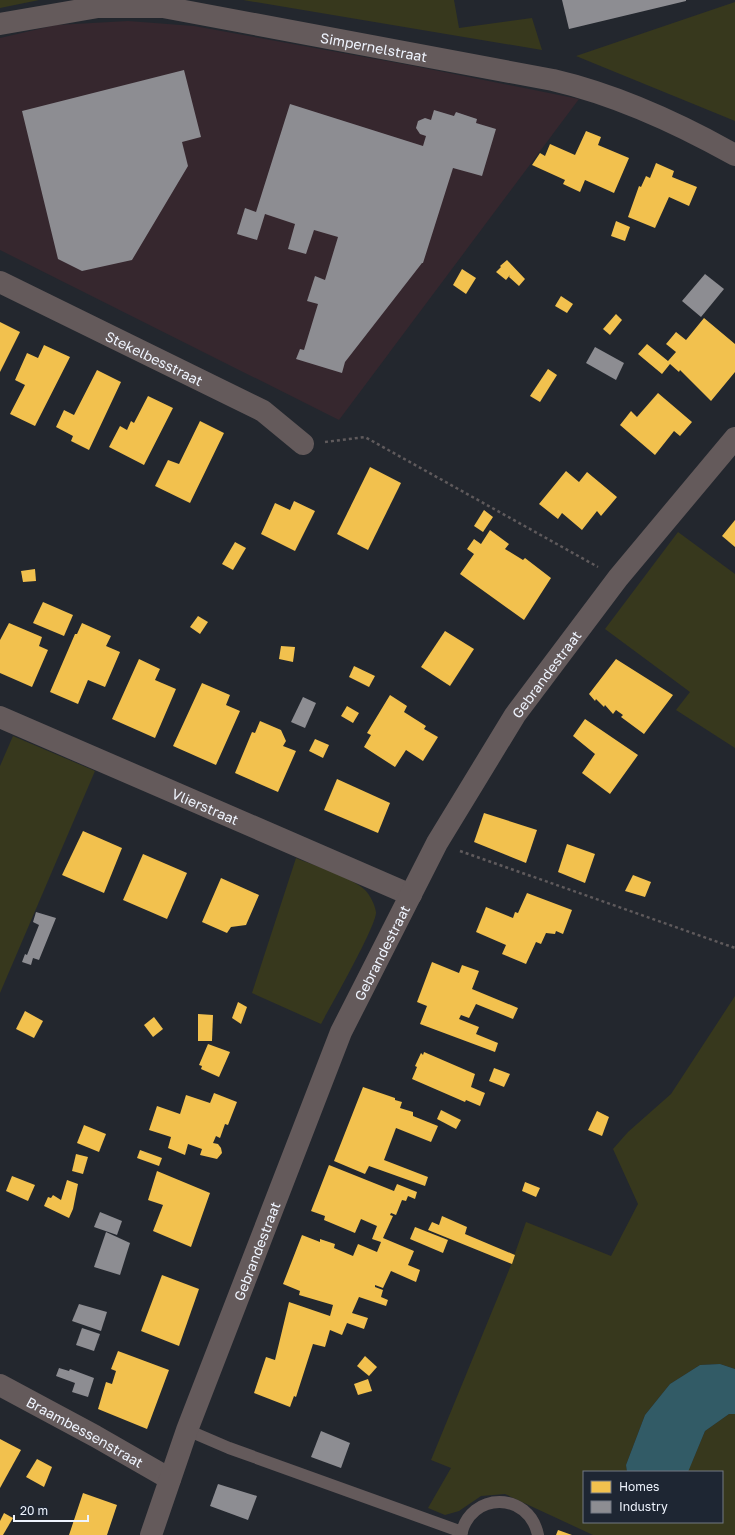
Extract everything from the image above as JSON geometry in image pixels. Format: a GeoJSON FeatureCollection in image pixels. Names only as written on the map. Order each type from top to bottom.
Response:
{"type":"FeatureCollection","features":[{"type":"Feature","properties":{"kind":"street","name":"Simpernelstraat"},"geometry":{"type":"LineString","coordinates":[[0,24],[98,7],[163,7],[545,78],[590,89],[696,133],[735,155]]}},
{"type":"Feature","properties":{"kind":"street","name":"Stekelbesstraat"},"geometry":{"type":"LineString","coordinates":[[0,282],[263,411],[303,444]]}},
{"type":"Feature","properties":{"kind":"street","name":"Gebrandestraat"},"geometry":{"type":"LineString","coordinates":[[150,1535],[187,1430],[341,1032],[437,843],[514,715],[618,578],[735,438]]}},
{"type":"Feature","properties":{"kind":"street","name":"Vlierstraat"},"geometry":{"type":"LineString","coordinates":[[0,717],[411,895]]}},
{"type":"Feature","properties":{"kind":"street","name":"Braambessenstraat"},"geometry":{"type":"LineString","coordinates":[[0,1385],[95,1436],[170,1479]]}},
{"type":"Feature","properties":{"kind":"lane"},"geometry":{"type":"LineString","coordinates":[[187,1430],[229,1448],[462,1534],[466,1521],[474,1511],[485,1504],[498,1502],[511,1503],[521,1508],[535,1523],[538,1535]]}},
{"type":"Feature","properties":{"kind":"path"},"geometry":{"type":"LineString","coordinates":[[303,444],[365,437],[618,578]]}},
{"type":"Feature","properties":{"kind":"path"},"geometry":{"type":"LineString","coordinates":[[437,843],[735,948]]}},
{"type":"Feature","properties":{"kind":"shaded area"},"geometry":{"type":"Polygon","coordinates":[[[128,21],[194,26],[409,65],[579,99],[339,420],[0,250],[0,38],[56,25],[128,21]]]}},
{"type":"Feature","properties":{"kind":"green space"},"geometry":{"type":"Polygon","coordinates":[[[0,0],[39,0],[0,8],[0,0]]]}},
{"type":"Feature","properties":{"kind":"green space"},"geometry":{"type":"Polygon","coordinates":[[[243,0],[454,0],[459,28],[532,18],[542,50],[243,0]]]}},
{"type":"Feature","properties":{"kind":"green space"},"geometry":{"type":"Polygon","coordinates":[[[735,2],[735,121],[576,56],[735,2]]]}},
{"type":"Feature","properties":{"kind":"green space"},"geometry":{"type":"Polygon","coordinates":[[[678,532],[735,574],[735,748],[676,710],[690,692],[605,629],[678,532]]]}},
{"type":"Feature","properties":{"kind":"green space"},"geometry":{"type":"Polygon","coordinates":[[[13,736],[95,771],[0,993],[0,766],[13,736]]]}},
{"type":"Feature","properties":{"kind":"green space"},"geometry":{"type":"Polygon","coordinates":[[[296,858],[342,876],[359,885],[369,895],[376,912],[369,933],[343,985],[321,1024],[252,993],[296,858]]]}},
{"type":"Feature","properties":{"kind":"green space"},"geometry":{"type":"Polygon","coordinates":[[[735,996],[735,1369],[720,1364],[700,1365],[670,1384],[645,1415],[626,1465],[627,1471],[583,1471],[583,1523],[723,1523],[723,1471],[680,1471],[692,1462],[705,1431],[729,1414],[735,1403],[735,1535],[593,1535],[505,1494],[481,1496],[459,1511],[445,1515],[428,1508],[451,1468],[431,1460],[509,1270],[526,1222],[611,1256],[638,1204],[613,1149],[628,1132],[671,1094],[735,996]]]}},
{"type":"Feature","properties":{"kind":"water"},"geometry":{"type":"Polygon","coordinates":[[[720,1364],[735,1369],[735,1414],[729,1414],[705,1431],[688,1471],[627,1471],[626,1465],[645,1415],[670,1384],[700,1365],[720,1364]]]}},
{"type":"Feature","properties":{"kind":"building: Homes"},"geometry":{"type":"Polygon","coordinates":[[[586,131],[601,137],[598,145],[629,158],[614,193],[585,180],[580,192],[563,184],[565,180],[532,165],[540,153],[545,156],[550,144],[575,155],[586,131]]]}},
{"type":"Feature","properties":{"kind":"building: Homes"},"geometry":{"type":"Polygon","coordinates":[[[656,163],[674,171],[672,177],[697,187],[689,206],[669,197],[655,228],[628,217],[639,186],[641,187],[646,176],[650,178],[656,163]]]}},
{"type":"Feature","properties":{"kind":"building: Homes"},"geometry":{"type":"Polygon","coordinates":[[[616,221],[630,227],[625,241],[611,236],[616,221]]]}},
{"type":"Feature","properties":{"kind":"building: Homes"},"geometry":{"type":"Polygon","coordinates":[[[507,260],[525,279],[519,286],[509,277],[510,275],[506,280],[496,272],[507,260]]]}},
{"type":"Feature","properties":{"kind":"building: Homes"},"geometry":{"type":"Polygon","coordinates":[[[462,269],[476,278],[466,294],[453,285],[462,269]]]}},
{"type":"Feature","properties":{"kind":"building: Homes"},"geometry":{"type":"Polygon","coordinates":[[[561,296],[573,304],[567,313],[555,306],[561,296]]]}},
{"type":"Feature","properties":{"kind":"building: Homes"},"geometry":{"type":"Polygon","coordinates":[[[616,314],[622,320],[610,335],[603,329],[616,314]]]}},
{"type":"Feature","properties":{"kind":"building: Homes"},"geometry":{"type":"Polygon","coordinates":[[[704,318],[735,344],[735,372],[711,401],[680,370],[679,372],[670,364],[662,374],[638,354],[647,344],[668,361],[676,352],[666,344],[676,332],[686,340],[704,318]]]}},
{"type":"Feature","properties":{"kind":"building: Homes"},"geometry":{"type":"Polygon","coordinates":[[[0,322],[20,332],[0,372],[0,322]]]}},
{"type":"Feature","properties":{"kind":"building: Homes"},"geometry":{"type":"Polygon","coordinates":[[[44,345],[70,357],[35,426],[10,414],[25,385],[15,380],[27,353],[38,358],[44,345]]]}},
{"type":"Feature","properties":{"kind":"building: Homes"},"geometry":{"type":"Polygon","coordinates":[[[548,369],[557,375],[540,402],[530,396],[548,369]]]}},
{"type":"Feature","properties":{"kind":"building: Homes"},"geometry":{"type":"Polygon","coordinates":[[[97,370],[121,382],[89,450],[71,441],[73,436],[56,427],[64,410],[74,415],[97,370]]]}},
{"type":"Feature","properties":{"kind":"building: Homes"},"geometry":{"type":"Polygon","coordinates":[[[658,393],[692,422],[680,436],[674,431],[655,455],[620,425],[631,411],[637,417],[658,393]]]}},
{"type":"Feature","properties":{"kind":"building: Homes"},"geometry":{"type":"Polygon","coordinates":[[[148,396],[173,408],[144,465],[109,447],[120,426],[127,430],[131,421],[134,423],[148,396]]]}},
{"type":"Feature","properties":{"kind":"building: Homes"},"geometry":{"type":"Polygon","coordinates":[[[200,421],[224,433],[190,503],[155,486],[168,460],[179,464],[200,421]]]}},
{"type":"Feature","properties":{"kind":"building: Homes"},"geometry":{"type":"Polygon","coordinates":[[[370,467],[401,483],[368,550],[337,534],[370,467]]]}},
{"type":"Feature","properties":{"kind":"building: Homes"},"geometry":{"type":"Polygon","coordinates":[[[566,471],[579,482],[587,472],[617,497],[601,516],[597,511],[582,530],[562,513],[558,519],[539,504],[566,471]]]}},
{"type":"Feature","properties":{"kind":"building: Homes"},"geometry":{"type":"Polygon","coordinates":[[[294,501],[315,511],[295,551],[261,534],[275,503],[290,510],[294,501]]]}},
{"type":"Feature","properties":{"kind":"building: Homes"},"geometry":{"type":"Polygon","coordinates":[[[484,510],[493,517],[483,532],[474,526],[484,510]]]}},
{"type":"Feature","properties":{"kind":"building: Homes"},"geometry":{"type":"Polygon","coordinates":[[[735,520],[735,547],[722,536],[735,520]]]}},
{"type":"Feature","properties":{"kind":"building: Homes"},"geometry":{"type":"Polygon","coordinates":[[[490,530],[509,544],[505,549],[523,560],[525,558],[551,578],[524,620],[460,574],[474,554],[467,549],[474,539],[481,544],[490,530]]]}},
{"type":"Feature","properties":{"kind":"building: Homes"},"geometry":{"type":"Polygon","coordinates":[[[235,542],[246,548],[233,570],[222,564],[235,542]]]}},
{"type":"Feature","properties":{"kind":"building: Homes"},"geometry":{"type":"Polygon","coordinates":[[[35,569],[36,581],[23,582],[21,571],[35,569]]]}},
{"type":"Feature","properties":{"kind":"building: Homes"},"geometry":{"type":"Polygon","coordinates":[[[43,602],[73,615],[64,636],[33,623],[43,602]]]}},
{"type":"Feature","properties":{"kind":"building: Homes"},"geometry":{"type":"Polygon","coordinates":[[[198,616],[208,622],[200,634],[190,627],[198,616]]]}},
{"type":"Feature","properties":{"kind":"building: Homes"},"geometry":{"type":"Polygon","coordinates":[[[9,623],[42,637],[39,646],[48,650],[32,687],[0,673],[0,640],[9,623]]]}},
{"type":"Feature","properties":{"kind":"building: Homes"},"geometry":{"type":"Polygon","coordinates":[[[82,623],[111,636],[106,646],[120,652],[105,687],[88,680],[78,704],[50,692],[75,634],[77,634],[82,623]]]}},
{"type":"Feature","properties":{"kind":"building: Homes"},"geometry":{"type":"Polygon","coordinates":[[[445,631],[474,649],[450,686],[421,667],[445,631]]]}},
{"type":"Feature","properties":{"kind":"building: Homes"},"geometry":{"type":"Polygon","coordinates":[[[281,646],[295,647],[293,662],[279,659],[281,646]]]}},
{"type":"Feature","properties":{"kind":"building: Homes"},"geometry":{"type":"Polygon","coordinates":[[[139,659],[160,669],[155,680],[176,689],[155,738],[112,719],[139,659]]]}},
{"type":"Feature","properties":{"kind":"building: Homes"},"geometry":{"type":"Polygon","coordinates":[[[616,659],[673,695],[644,734],[621,717],[623,715],[616,710],[613,714],[605,705],[604,707],[596,699],[595,701],[589,694],[616,659]]]}},
{"type":"Feature","properties":{"kind":"building: Homes"},"geometry":{"type":"Polygon","coordinates":[[[354,666],[375,676],[369,687],[349,677],[354,666]]]}},
{"type":"Feature","properties":{"kind":"building: Homes"},"geometry":{"type":"Polygon","coordinates":[[[202,683],[230,695],[226,705],[240,711],[216,765],[173,746],[202,683]]]}},
{"type":"Feature","properties":{"kind":"building: Homes"},"geometry":{"type":"Polygon","coordinates":[[[390,695],[407,706],[404,712],[426,726],[424,729],[438,737],[423,761],[406,750],[395,767],[364,747],[371,735],[367,733],[390,695]]]}},
{"type":"Feature","properties":{"kind":"building: Homes"},"geometry":{"type":"Polygon","coordinates":[[[347,706],[359,713],[353,723],[341,716],[347,706]]]}},
{"type":"Feature","properties":{"kind":"building: Homes"},"geometry":{"type":"Polygon","coordinates":[[[585,719],[638,755],[610,794],[582,773],[595,754],[573,736],[585,719]]]}},
{"type":"Feature","properties":{"kind":"building: Homes"},"geometry":{"type":"Polygon","coordinates":[[[260,721],[281,730],[286,741],[283,746],[296,751],[278,792],[235,773],[252,732],[255,733],[260,721]]]}},
{"type":"Feature","properties":{"kind":"building: Homes"},"geometry":{"type":"Polygon","coordinates":[[[315,739],[329,745],[323,758],[309,751],[315,739]]]}},
{"type":"Feature","properties":{"kind":"building: Homes"},"geometry":{"type":"Polygon","coordinates":[[[337,779],[390,803],[378,833],[324,810],[337,779]]]}},
{"type":"Feature","properties":{"kind":"building: Homes"},"geometry":{"type":"Polygon","coordinates":[[[484,813],[537,830],[526,863],[474,842],[484,813]]]}},
{"type":"Feature","properties":{"kind":"building: Homes"},"geometry":{"type":"Polygon","coordinates":[[[83,831],[122,848],[104,893],[62,875],[83,831]]]}},
{"type":"Feature","properties":{"kind":"building: Homes"},"geometry":{"type":"Polygon","coordinates":[[[567,844],[595,854],[585,883],[558,872],[567,844]]]}},
{"type":"Feature","properties":{"kind":"building: Homes"},"geometry":{"type":"Polygon","coordinates":[[[143,854],[187,873],[167,919],[123,900],[143,854]]]}},
{"type":"Feature","properties":{"kind":"building: Homes"},"geometry":{"type":"Polygon","coordinates":[[[633,875],[651,882],[645,897],[625,891],[633,875]]]}},
{"type":"Feature","properties":{"kind":"building: Homes"},"geometry":{"type":"Polygon","coordinates":[[[221,878],[259,895],[246,925],[231,927],[227,933],[202,922],[221,878]]]}},
{"type":"Feature","properties":{"kind":"building: Homes"},"geometry":{"type":"Polygon","coordinates":[[[527,893],[572,910],[563,934],[556,931],[555,934],[546,933],[541,944],[536,942],[526,964],[502,954],[506,945],[476,932],[486,907],[513,918],[515,912],[518,913],[527,893]]]}},
{"type":"Feature","properties":{"kind":"building: Homes"},"geometry":{"type":"Polygon","coordinates":[[[432,962],[459,973],[462,965],[479,971],[472,989],[518,1008],[513,1019],[476,1004],[469,1018],[461,1015],[459,1019],[479,1027],[476,1034],[498,1043],[495,1052],[420,1024],[427,1006],[417,1002],[432,962]]]}},
{"type":"Feature","properties":{"kind":"building: Homes"},"geometry":{"type":"Polygon","coordinates":[[[238,1002],[247,1007],[241,1024],[232,1018],[238,1002]]]}},
{"type":"Feature","properties":{"kind":"building: Homes"},"geometry":{"type":"Polygon","coordinates":[[[25,1011],[43,1021],[34,1038],[16,1029],[25,1011]]]}},
{"type":"Feature","properties":{"kind":"building: Homes"},"geometry":{"type":"Polygon","coordinates":[[[198,1014],[213,1015],[212,1041],[198,1041],[198,1014]]]}},
{"type":"Feature","properties":{"kind":"building: Homes"},"geometry":{"type":"Polygon","coordinates":[[[154,1017],[163,1029],[153,1037],[144,1025],[154,1017]]]}},
{"type":"Feature","properties":{"kind":"building: Homes"},"geometry":{"type":"Polygon","coordinates":[[[208,1044],[230,1052],[219,1077],[201,1069],[202,1066],[199,1065],[208,1044]]]}},
{"type":"Feature","properties":{"kind":"building: Homes"},"geometry":{"type":"Polygon","coordinates":[[[424,1052],[475,1074],[471,1087],[485,1093],[480,1106],[466,1100],[465,1102],[412,1079],[417,1067],[415,1066],[421,1053],[423,1055],[424,1052]]]}},
{"type":"Feature","properties":{"kind":"building: Homes"},"geometry":{"type":"Polygon","coordinates":[[[494,1068],[510,1074],[504,1087],[489,1081],[494,1068]]]}},
{"type":"Feature","properties":{"kind":"building: Homes"},"geometry":{"type":"Polygon","coordinates":[[[363,1087],[395,1098],[395,1100],[402,1102],[400,1108],[413,1112],[413,1116],[438,1126],[431,1142],[396,1128],[384,1160],[428,1177],[425,1186],[369,1166],[365,1174],[334,1161],[363,1087]]]}},
{"type":"Feature","properties":{"kind":"building: Homes"},"geometry":{"type":"Polygon","coordinates":[[[214,1093],[237,1102],[228,1125],[225,1124],[220,1138],[216,1136],[213,1143],[218,1144],[221,1148],[222,1153],[217,1159],[200,1155],[202,1149],[188,1144],[185,1155],[168,1148],[171,1137],[149,1130],[157,1106],[180,1114],[186,1095],[210,1103],[214,1093]]]}},
{"type":"Feature","properties":{"kind":"building: Homes"},"geometry":{"type":"Polygon","coordinates":[[[441,1110],[461,1120],[456,1129],[437,1119],[441,1110]]]}},
{"type":"Feature","properties":{"kind":"building: Homes"},"geometry":{"type":"Polygon","coordinates":[[[597,1111],[609,1117],[602,1136],[588,1130],[597,1111]]]}},
{"type":"Feature","properties":{"kind":"building: Homes"},"geometry":{"type":"Polygon","coordinates":[[[84,1125],[106,1134],[99,1152],[77,1143],[84,1125]]]}},
{"type":"Feature","properties":{"kind":"building: Homes"},"geometry":{"type":"Polygon","coordinates":[[[140,1150],[162,1158],[159,1166],[137,1158],[140,1150]]]}},
{"type":"Feature","properties":{"kind":"building: Homes"},"geometry":{"type":"Polygon","coordinates":[[[76,1154],[88,1157],[83,1174],[72,1171],[76,1154]]]}},
{"type":"Feature","properties":{"kind":"building: Homes"},"geometry":{"type":"Polygon","coordinates":[[[329,1165],[394,1191],[397,1184],[417,1192],[415,1199],[408,1196],[406,1201],[402,1200],[396,1215],[391,1213],[390,1215],[393,1216],[383,1238],[414,1251],[408,1265],[420,1270],[416,1282],[391,1271],[383,1288],[375,1285],[375,1287],[383,1290],[381,1297],[388,1300],[386,1306],[359,1297],[352,1313],[368,1318],[364,1329],[347,1323],[342,1335],[330,1330],[325,1347],[313,1344],[296,1397],[294,1396],[290,1407],[254,1393],[266,1357],[275,1360],[289,1302],[330,1316],[333,1305],[299,1295],[300,1291],[283,1284],[302,1235],[320,1242],[320,1239],[335,1244],[334,1248],[353,1256],[358,1244],[377,1252],[381,1242],[372,1239],[377,1226],[361,1219],[355,1233],[324,1220],[325,1216],[311,1211],[329,1165]]]}},
{"type":"Feature","properties":{"kind":"building: Homes"},"geometry":{"type":"Polygon","coordinates":[[[157,1171],[210,1193],[191,1247],[153,1231],[163,1205],[148,1200],[157,1171]]]}},
{"type":"Feature","properties":{"kind":"building: Homes"},"geometry":{"type":"Polygon","coordinates":[[[12,1176],[35,1185],[28,1201],[6,1191],[12,1176]]]}},
{"type":"Feature","properties":{"kind":"building: Homes"},"geometry":{"type":"Polygon","coordinates":[[[67,1180],[78,1184],[73,1209],[69,1218],[44,1206],[48,1197],[51,1198],[53,1195],[61,1200],[67,1180]]]}},
{"type":"Feature","properties":{"kind":"building: Homes"},"geometry":{"type":"Polygon","coordinates":[[[525,1182],[540,1188],[536,1197],[522,1191],[525,1182]]]}},
{"type":"Feature","properties":{"kind":"building: Homes"},"geometry":{"type":"Polygon","coordinates":[[[442,1216],[467,1227],[465,1234],[515,1255],[512,1264],[428,1230],[432,1222],[439,1225],[442,1216]]]}},
{"type":"Feature","properties":{"kind":"building: Homes"},"geometry":{"type":"Polygon","coordinates":[[[415,1227],[448,1240],[443,1253],[410,1239],[415,1227]]]}},
{"type":"Feature","properties":{"kind":"building: Homes"},"geometry":{"type":"Polygon","coordinates":[[[162,1275],[199,1289],[179,1346],[141,1331],[162,1275]]]}},
{"type":"Feature","properties":{"kind":"building: Homes"},"geometry":{"type":"Polygon","coordinates":[[[118,1351],[169,1370],[147,1429],[98,1409],[106,1382],[112,1384],[116,1371],[111,1369],[118,1351]]]}},
{"type":"Feature","properties":{"kind":"building: Homes"},"geometry":{"type":"Polygon","coordinates":[[[365,1356],[377,1367],[369,1376],[357,1366],[365,1356]]]}},
{"type":"Feature","properties":{"kind":"building: Homes"},"geometry":{"type":"Polygon","coordinates":[[[368,1379],[372,1391],[358,1395],[354,1384],[368,1379]]]}},
{"type":"Feature","properties":{"kind":"building: Homes"},"geometry":{"type":"Polygon","coordinates":[[[0,1439],[21,1450],[0,1488],[0,1439]]]}},
{"type":"Feature","properties":{"kind":"building: Homes"},"geometry":{"type":"Polygon","coordinates":[[[37,1459],[52,1467],[44,1487],[26,1477],[37,1459]]]}},
{"type":"Feature","properties":{"kind":"building: Homes"},"geometry":{"type":"Polygon","coordinates":[[[83,1493],[117,1505],[107,1535],[69,1535],[83,1493]]]}},
{"type":"Feature","properties":{"kind":"building: Homes"},"geometry":{"type":"Polygon","coordinates":[[[4,1513],[13,1518],[3,1535],[0,1535],[0,1521],[4,1513]]]}},
{"type":"Feature","properties":{"kind":"building: Homes"},"geometry":{"type":"Polygon","coordinates":[[[558,1530],[572,1535],[556,1535],[558,1530]]]}},
{"type":"Feature","properties":{"kind":"building: Industry"},"geometry":{"type":"Polygon","coordinates":[[[562,0],[686,0],[686,1],[569,29],[562,0]]]}},
{"type":"Feature","properties":{"kind":"building: Industry"},"geometry":{"type":"Polygon","coordinates":[[[184,70],[201,137],[182,142],[188,166],[132,260],[82,271],[58,259],[22,111],[184,70]]]}},
{"type":"Feature","properties":{"kind":"building: Industry"},"geometry":{"type":"Polygon","coordinates":[[[290,104],[423,146],[426,136],[420,134],[416,128],[418,121],[425,118],[431,120],[434,110],[454,116],[456,112],[477,119],[476,123],[496,129],[482,176],[453,168],[423,263],[345,362],[342,373],[296,359],[300,349],[304,350],[318,304],[307,301],[315,276],[325,280],[338,237],[314,230],[306,254],[288,249],[295,224],[265,214],[257,240],[237,234],[245,208],[256,212],[290,104]]]}},
{"type":"Feature","properties":{"kind":"building: Industry"},"geometry":{"type":"Polygon","coordinates":[[[705,274],[724,289],[701,317],[682,301],[705,274]]]}},
{"type":"Feature","properties":{"kind":"building: Industry"},"geometry":{"type":"Polygon","coordinates":[[[595,347],[624,363],[616,380],[586,363],[595,347]]]}},
{"type":"Feature","properties":{"kind":"building: Industry"},"geometry":{"type":"Polygon","coordinates":[[[303,697],[316,703],[305,728],[291,722],[303,697]]]}},
{"type":"Feature","properties":{"kind":"building: Industry"},"geometry":{"type":"Polygon","coordinates":[[[36,912],[56,918],[39,960],[33,958],[31,965],[22,962],[25,954],[27,955],[39,925],[33,922],[36,912]]]}},
{"type":"Feature","properties":{"kind":"building: Industry"},"geometry":{"type":"Polygon","coordinates":[[[100,1212],[122,1221],[117,1235],[94,1227],[100,1212]]]}},
{"type":"Feature","properties":{"kind":"building: Industry"},"geometry":{"type":"Polygon","coordinates":[[[106,1232],[130,1243],[120,1275],[94,1267],[106,1232]]]}},
{"type":"Feature","properties":{"kind":"building: Industry"},"geometry":{"type":"Polygon","coordinates":[[[79,1304],[107,1312],[101,1331],[72,1321],[79,1304]]]}},
{"type":"Feature","properties":{"kind":"building: Industry"},"geometry":{"type":"Polygon","coordinates":[[[82,1328],[100,1334],[94,1351],[76,1345],[82,1328]]]}},
{"type":"Feature","properties":{"kind":"building: Industry"},"geometry":{"type":"Polygon","coordinates":[[[59,1368],[69,1371],[70,1369],[94,1378],[88,1397],[72,1392],[75,1383],[56,1376],[59,1368]]]}},
{"type":"Feature","properties":{"kind":"building: Industry"},"geometry":{"type":"Polygon","coordinates":[[[321,1431],[350,1443],[341,1468],[311,1457],[321,1431]]]}},
{"type":"Feature","properties":{"kind":"building: Industry"},"geometry":{"type":"Polygon","coordinates":[[[218,1484],[257,1496],[248,1520],[210,1506],[218,1484]]]}}]}
